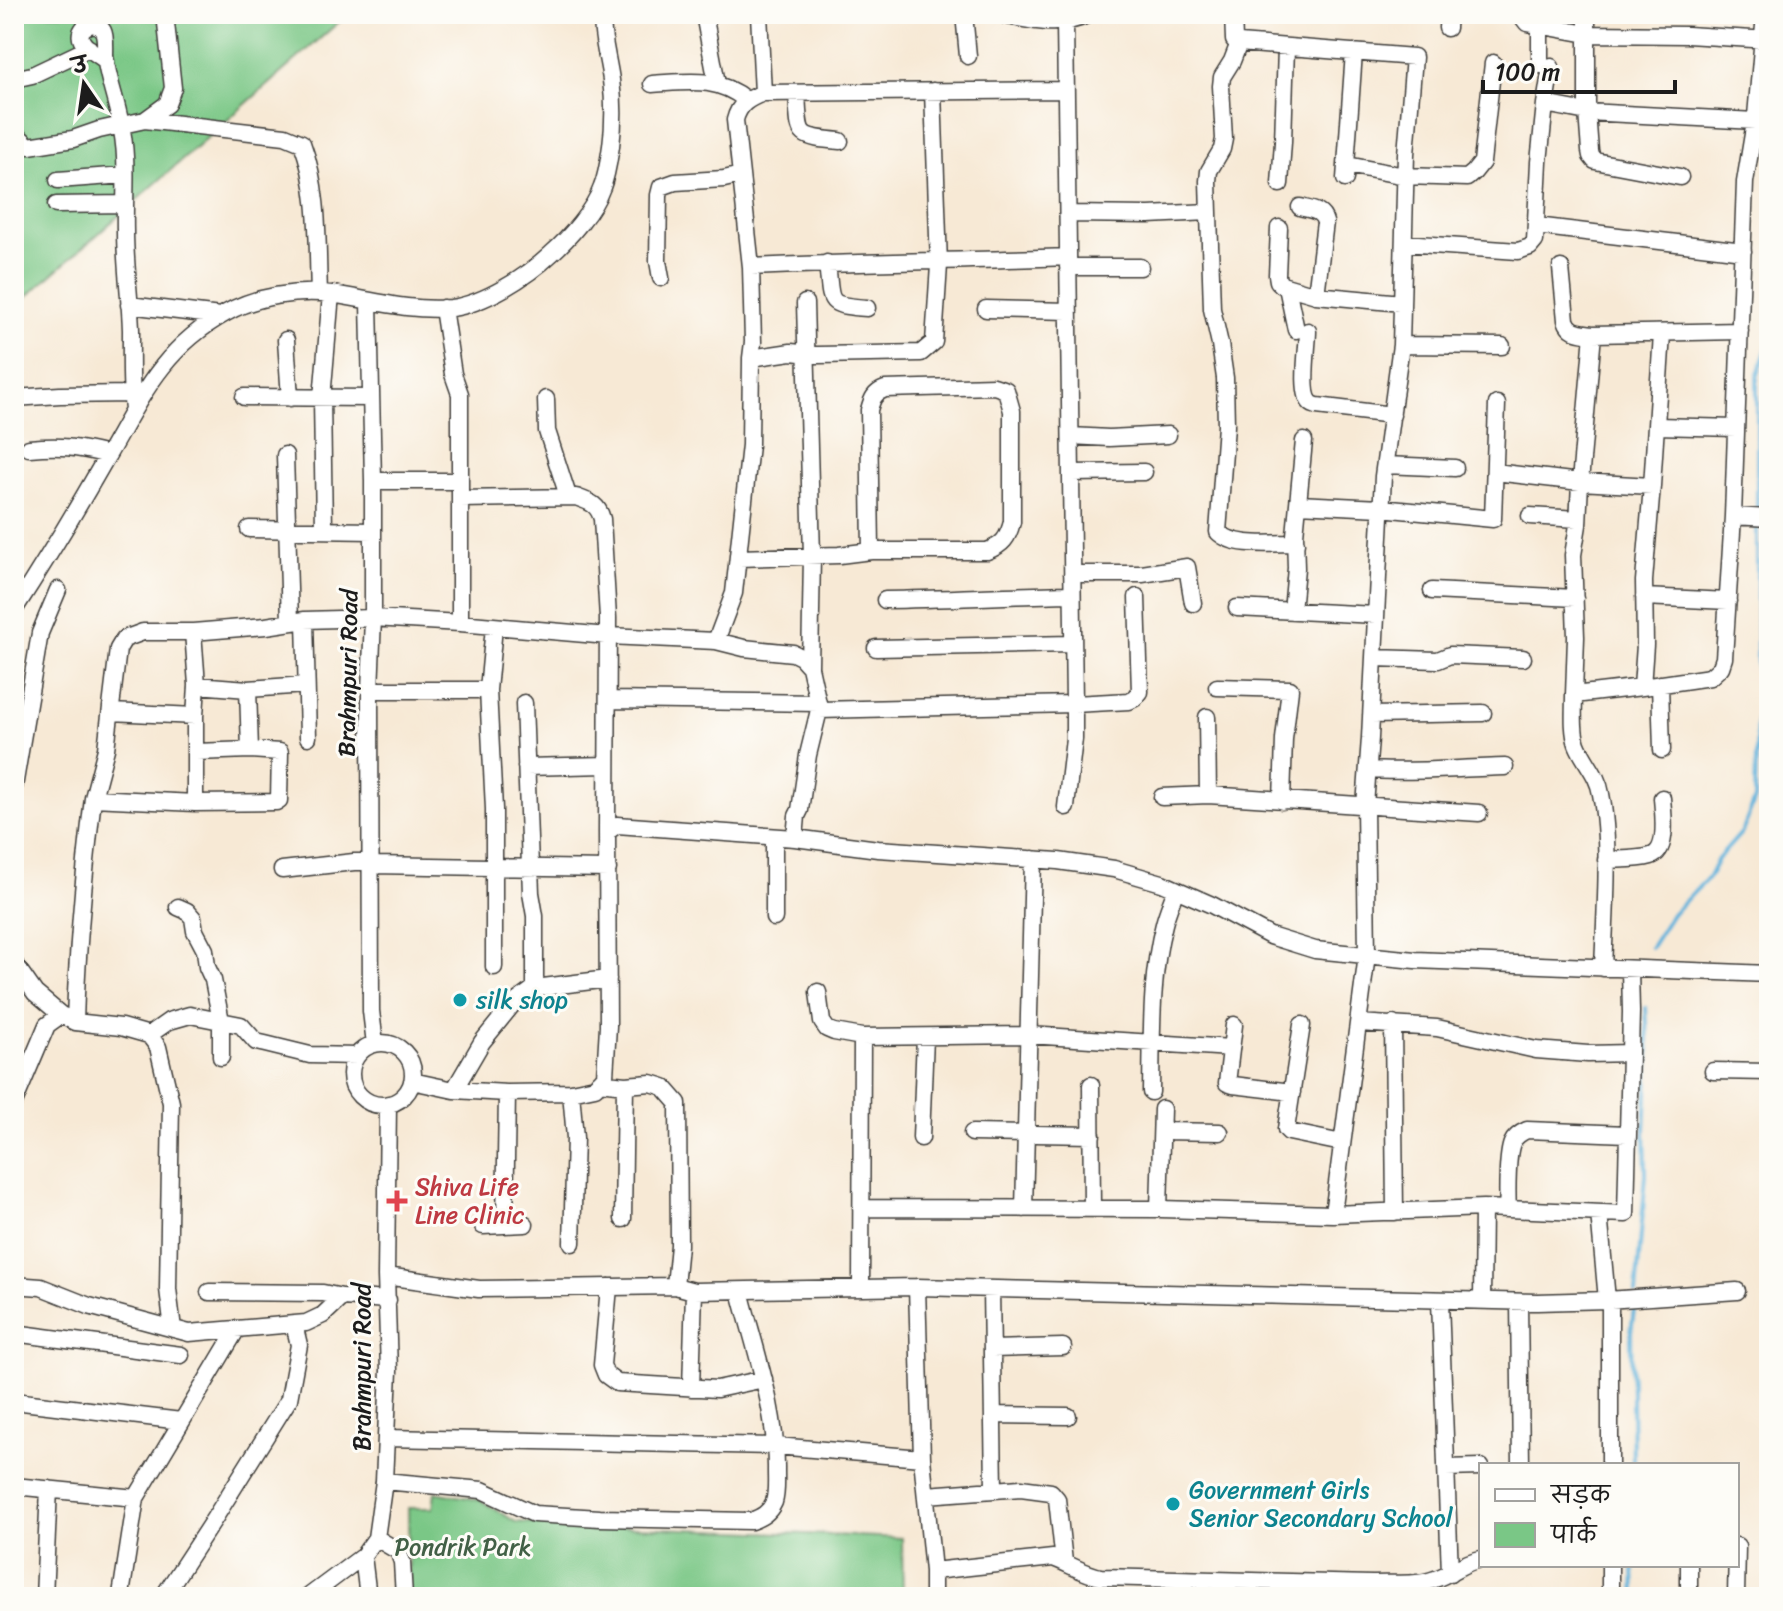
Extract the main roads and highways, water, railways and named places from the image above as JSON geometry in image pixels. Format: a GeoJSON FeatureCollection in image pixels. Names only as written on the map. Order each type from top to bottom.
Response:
{"type":"FeatureCollection","features":[{"type":"Feature","properties":{"kind":"waterway"},"geometry":{"type":"LineString","coordinates":[[1757,514],[1757,377],[1769,342]]}},
{"type":"Feature","properties":{"kind":"waterway"},"geometry":{"type":"LineString","coordinates":[[1651,947],[1672,914],[1709,877],[1718,859],[1742,832],[1755,799],[1757,522]]}},
{"type":"Feature","properties":{"kind":"waterway"},"geometry":{"type":"LineString","coordinates":[[1636,1293],[1646,1174],[1649,1058],[1646,1008]]}},
{"type":"Feature","properties":{"kind":"waterway"},"geometry":{"type":"LineString","coordinates":[[1633,1463],[1631,1332],[1635,1302]]}},
{"type":"Feature","properties":{"kind":"waterway"},"geometry":{"type":"LineString","coordinates":[[1634,1567],[1635,1597]]}},
{"type":"Feature","properties":{"kind":"place","name":"silk shop"},"geometry":{"type":"Point","coordinates":[460,1000]}},
{"type":"Feature","properties":{"kind":"place","name":"Shiva Life Line Clinic"},"geometry":{"type":"Point","coordinates":[397,1201]}},
{"type":"Feature","properties":{"kind":"place","name":"Government Girls Senior Secondary School"},"geometry":{"type":"Point","coordinates":[1173,1504]}},
{"type":"Feature","properties":{"kind":"park label","name":"Pondrik Park"},"geometry":{"type":"Point","coordinates":[463,1547]}}]}
